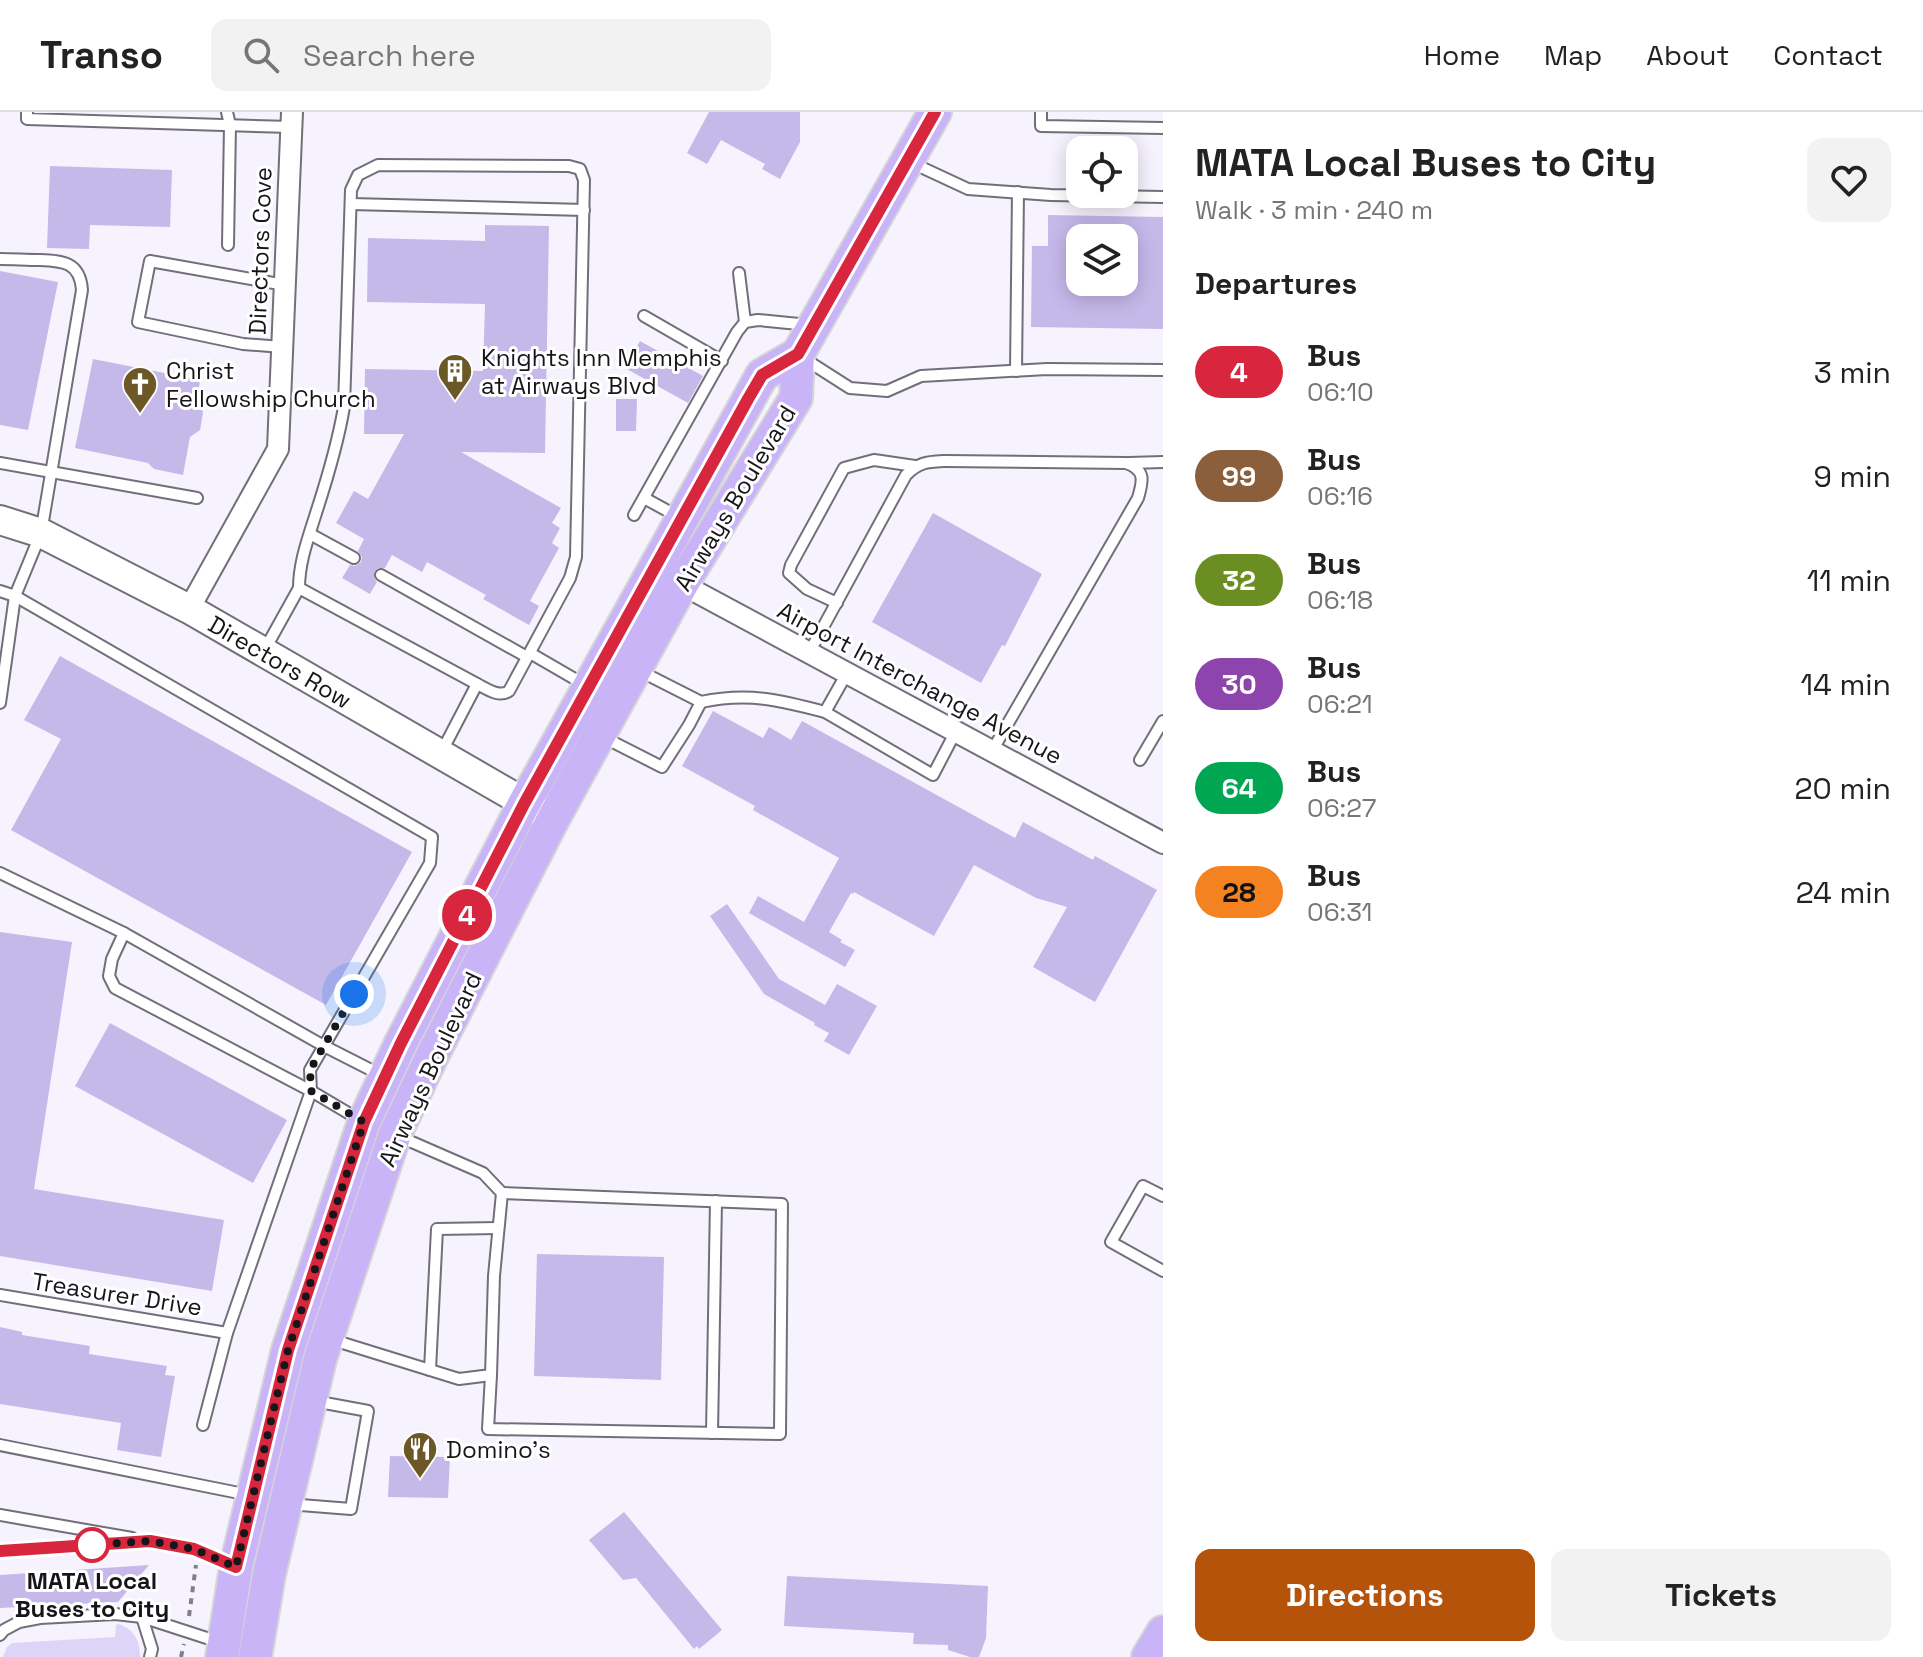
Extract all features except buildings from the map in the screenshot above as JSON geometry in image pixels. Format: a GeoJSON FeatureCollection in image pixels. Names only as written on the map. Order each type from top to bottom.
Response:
{"type":"FeatureCollection","features":[{"type":"Feature","properties":{"kind":"main road","name":"Airways Boulevard"},"geometry":{"type":"LineString","coordinates":[[255,1657],[269,1574],[269,1500],[288,1350],[389,1107],[524,804],[588,686],[762,375],[798,354],[935,112]]}},
{"type":"Feature","properties":{"kind":"main road","name":"Airways Boulevard"},"geometry":{"type":"LineString","coordinates":[[223,1650],[236,1567],[269,1500],[310,1401],[389,1107],[682,584],[796,398],[798,354]]}},
{"type":"Feature","properties":{"kind":"main road"},"geometry":{"type":"LineString","coordinates":[[1148,1657],[1163,1632]]}},
{"type":"Feature","properties":{"kind":"street","name":"Directors Cove"},"geometry":{"type":"LineString","coordinates":[[189,609],[278,449],[291,119]]}},
{"type":"Feature","properties":{"kind":"street","name":"Directors Row"},"geometry":{"type":"LineString","coordinates":[[0,520],[41,533],[189,609],[553,819]]}},
{"type":"Feature","properties":{"kind":"street","name":"Airport Interchange Avenue"},"geometry":{"type":"LineString","coordinates":[[653,568],[1163,843]]}},
{"type":"Feature","properties":{"kind":"lane"},"geometry":{"type":"LineString","coordinates":[[27,112],[27,119],[230,125],[291,119]]}},
{"type":"Feature","properties":{"kind":"lane"},"geometry":{"type":"LineString","coordinates":[[227,112],[230,125],[228,245]]}},
{"type":"Feature","properties":{"kind":"lane"},"geometry":{"type":"LineString","coordinates":[[1041,112],[1041,126],[1163,128]]}},
{"type":"Feature","properties":{"kind":"lane"},"geometry":{"type":"LineString","coordinates":[[908,161],[968,189],[1163,197]]}},
{"type":"Feature","properties":{"kind":"lane"},"geometry":{"type":"LineString","coordinates":[[263,652],[299,588],[299,573],[339,435],[344,407],[351,190],[358,175],[378,165],[569,166],[580,169],[584,180],[584,210],[576,557],[570,578],[509,691],[499,695],[299,588]]}},
{"type":"Feature","properties":{"kind":"lane"},"geometry":{"type":"LineString","coordinates":[[1016,371],[1018,192]]}},
{"type":"Feature","properties":{"kind":"lane"},"geometry":{"type":"LineString","coordinates":[[351,204],[584,210]]}},
{"type":"Feature","properties":{"kind":"lane"},"geometry":{"type":"LineString","coordinates":[[0,259],[62,261],[71,265],[81,279],[82,290],[41,533],[15,596],[0,703]]}},
{"type":"Feature","properties":{"kind":"lane"},"geometry":{"type":"LineString","coordinates":[[282,347],[243,344],[138,322],[150,261],[285,285]]}},
{"type":"Feature","properties":{"kind":"lane"},"geometry":{"type":"LineString","coordinates":[[634,515],[745,322],[739,273]]}},
{"type":"Feature","properties":{"kind":"lane"},"geometry":{"type":"LineString","coordinates":[[644,316],[722,361]]}},
{"type":"Feature","properties":{"kind":"lane"},"geometry":{"type":"LineString","coordinates":[[745,322],[758,320],[815,326]]}},
{"type":"Feature","properties":{"kind":"lane"},"geometry":{"type":"LineString","coordinates":[[798,354],[850,388],[887,391],[921,376],[1047,369],[1163,370]]}},
{"type":"Feature","properties":{"kind":"lane"},"geometry":{"type":"LineString","coordinates":[[837,603],[807,589],[789,573],[844,468],[874,460],[915,466]]}},
{"type":"Feature","properties":{"kind":"lane"},"geometry":{"type":"LineString","coordinates":[[809,653],[906,475],[915,466],[945,461],[1163,462]]}},
{"type":"Feature","properties":{"kind":"lane"},"geometry":{"type":"LineString","coordinates":[[0,463],[197,498]]}},
{"type":"Feature","properties":{"kind":"lane"},"geometry":{"type":"LineString","coordinates":[[992,751],[1138,498],[1141,473],[1136,466],[1126,463]]}},
{"type":"Feature","properties":{"kind":"lane"},"geometry":{"type":"LineString","coordinates":[[644,498],[681,518]]}},
{"type":"Feature","properties":{"kind":"lane"},"geometry":{"type":"LineString","coordinates":[[310,534],[354,558]]}},
{"type":"Feature","properties":{"kind":"lane"},"geometry":{"type":"LineString","coordinates":[[381,575],[588,686]]}},
{"type":"Feature","properties":{"kind":"lane"},"geometry":{"type":"LineString","coordinates":[[0,591],[15,596],[432,837],[430,863],[310,1070],[311,1091],[227,1333],[203,1425]]}},
{"type":"Feature","properties":{"kind":"lane"},"geometry":{"type":"LineString","coordinates":[[636,668],[701,702],[755,697],[776,699],[825,712],[933,775],[956,731]]}},
{"type":"Feature","properties":{"kind":"lane"},"geometry":{"type":"LineString","coordinates":[[825,712],[847,673]]}},
{"type":"Feature","properties":{"kind":"lane"},"geometry":{"type":"LineString","coordinates":[[440,755],[477,684]]}},
{"type":"Feature","properties":{"kind":"lane"},"geometry":{"type":"LineString","coordinates":[[599,735],[662,767],[701,702]]}},
{"type":"Feature","properties":{"kind":"lane"},"geometry":{"type":"LineString","coordinates":[[1140,760],[1163,721]]}},
{"type":"Feature","properties":{"kind":"lane"},"geometry":{"type":"LineString","coordinates":[[0,873],[124,933],[324,1046],[389,1107],[483,1173],[502,1193],[782,1204],[780,1434],[488,1429],[494,1276],[502,1193]]}},
{"type":"Feature","properties":{"kind":"lane"},"geometry":{"type":"LineString","coordinates":[[124,933],[112,959],[109,976],[115,988],[311,1091],[389,1107]]}},
{"type":"Feature","properties":{"kind":"lane"},"geometry":{"type":"LineString","coordinates":[[1163,1196],[1143,1186],[1111,1242],[1163,1271]]}},
{"type":"Feature","properties":{"kind":"lane"},"geometry":{"type":"LineString","coordinates":[[712,1433],[716,1201]]}},
{"type":"Feature","properties":{"kind":"lane"},"geometry":{"type":"LineString","coordinates":[[430,1370],[437,1229],[498,1228]]}},
{"type":"Feature","properties":{"kind":"lane","name":"Treasurer Drive"},"geometry":{"type":"LineString","coordinates":[[0,1295],[227,1333]]}},
{"type":"Feature","properties":{"kind":"lane"},"geometry":{"type":"LineString","coordinates":[[327,1338],[459,1379],[491,1375]]}},
{"type":"Feature","properties":{"kind":"lane"},"geometry":{"type":"LineString","coordinates":[[0,1445],[269,1500],[351,1509],[368,1411],[310,1401]]}},
{"type":"Feature","properties":{"kind":"lane"},"geometry":{"type":"LineString","coordinates":[[0,1515],[198,1551],[236,1567]]}},
{"type":"Feature","properties":{"kind":"lane"},"geometry":{"type":"LineString","coordinates":[[0,1551],[150,1541]]}},
{"type":"Feature","properties":{"kind":"lane"},"geometry":{"type":"LineString","coordinates":[[0,1635],[19,1622],[40,1618],[115,1614],[142,1617],[187,1631],[223,1650]]}},
{"type":"Feature","properties":{"kind":"lane"},"geometry":{"type":"LineString","coordinates":[[142,1617],[152,1649],[150,1657]]}},
{"type":"Feature","properties":{"kind":"path"},"geometry":{"type":"LineString","coordinates":[[181,1657],[198,1551]]}},
{"type":"Feature","properties":{"kind":"shaded area"},"geometry":{"type":"Polygon","coordinates":[[[119,1624],[136,1637],[140,1657],[3,1657],[12,1643],[115,1637],[116,1625],[119,1624]]]}},
{"type":"Feature","properties":{"kind":"bus line","name":"4"},"geometry":{"type":"LineString","coordinates":[[0,1551],[150,1541],[194,1549],[236,1567],[288,1350],[364,1122],[401,1043],[524,804],[762,375],[798,354],[935,112]]}},
{"type":"Feature","properties":{"kind":"place","name":"Knights Inn Memphis at Airways Blvd"},"geometry":{"type":"Point","coordinates":[455,402]}},
{"type":"Feature","properties":{"kind":"place","name":"Christ Fellowship Church"},"geometry":{"type":"Point","coordinates":[140,415]}},
{"type":"Feature","properties":{"kind":"place","name":"Domino's"},"geometry":{"type":"Point","coordinates":[420,1480]}},
{"type":"Feature","properties":{"kind":"place","name":"MATA Local Buses to City"},"geometry":{"type":"Point","coordinates":[92,1545]}},
{"type":"Feature","properties":{"kind":"route"},"geometry":{"type":"LineString","coordinates":[[92,1545],[150,1541],[194,1549],[236,1567],[288,1350],[364,1122],[311,1091],[310,1070],[354,994]]}}]}
